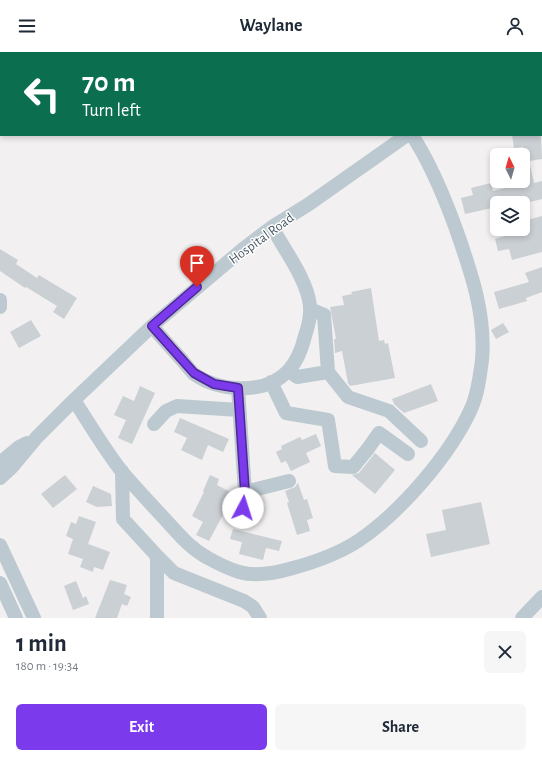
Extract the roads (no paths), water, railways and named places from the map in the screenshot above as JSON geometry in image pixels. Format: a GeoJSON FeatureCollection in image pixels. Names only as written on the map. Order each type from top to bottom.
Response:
{"type":"FeatureCollection","features":[{"type":"Feature","properties":{"kind":"street","name":"Hospital Road"},"geometry":{"type":"LineString","coordinates":[[37,437],[152,326],[243,249],[272,227],[309,204],[406,136]]}},
{"type":"Feature","properties":{"kind":"street"},"geometry":{"type":"LineString","coordinates":[[74,400],[122,471],[190,547],[209,559],[240,572],[262,574],[285,570],[317,561],[357,541],[388,518],[442,458],[472,407],[477,390],[482,359],[482,327],[479,301],[447,204],[424,154],[413,136]]}},
{"type":"Feature","properties":{"kind":"street"},"geometry":{"type":"LineString","coordinates":[[152,326],[194,373],[214,384],[238,388],[252,388],[279,379],[289,371],[301,351],[309,324],[310,309],[306,292],[299,275],[272,227]]}},
{"type":"Feature","properties":{"kind":"street"},"geometry":{"type":"LineString","coordinates":[[0,300],[0,307]]}},
{"type":"Feature","properties":{"kind":"street"},"geometry":{"type":"LineString","coordinates":[[310,309],[324,315],[328,372],[348,397],[389,411],[421,441]]}},
{"type":"Feature","properties":{"kind":"street"},"geometry":{"type":"LineString","coordinates":[[289,371],[297,377],[328,372]]}},
{"type":"Feature","properties":{"kind":"street"},"geometry":{"type":"LineString","coordinates":[[271,382],[286,413],[328,420],[335,466],[353,467],[379,433],[408,454]]}},
{"type":"Feature","properties":{"kind":"street"},"geometry":{"type":"LineString","coordinates":[[238,388],[245,492],[243,508]]}},
{"type":"Feature","properties":{"kind":"street"},"geometry":{"type":"LineString","coordinates":[[154,424],[166,411],[177,406],[239,410]]}},
{"type":"Feature","properties":{"kind":"street"},"geometry":{"type":"LineString","coordinates":[[0,463],[19,447],[37,437]]}},
{"type":"Feature","properties":{"kind":"street"},"geometry":{"type":"LineString","coordinates":[[0,478],[12,467],[37,437]]}},
{"type":"Feature","properties":{"kind":"street"},"geometry":{"type":"LineString","coordinates":[[122,471],[123,519],[157,556],[174,573],[244,601],[253,607],[260,618]]}},
{"type":"Feature","properties":{"kind":"street"},"geometry":{"type":"LineString","coordinates":[[245,492],[289,481]]}},
{"type":"Feature","properties":{"kind":"street"},"geometry":{"type":"LineString","coordinates":[[1,551],[34,618]]}},
{"type":"Feature","properties":{"kind":"street"},"geometry":{"type":"LineString","coordinates":[[157,556],[157,618]]}},
{"type":"Feature","properties":{"kind":"street"},"geometry":{"type":"LineString","coordinates":[[0,583],[16,618]]}},
{"type":"Feature","properties":{"kind":"street"},"geometry":{"type":"LineString","coordinates":[[530,615],[542,597]]}}]}
